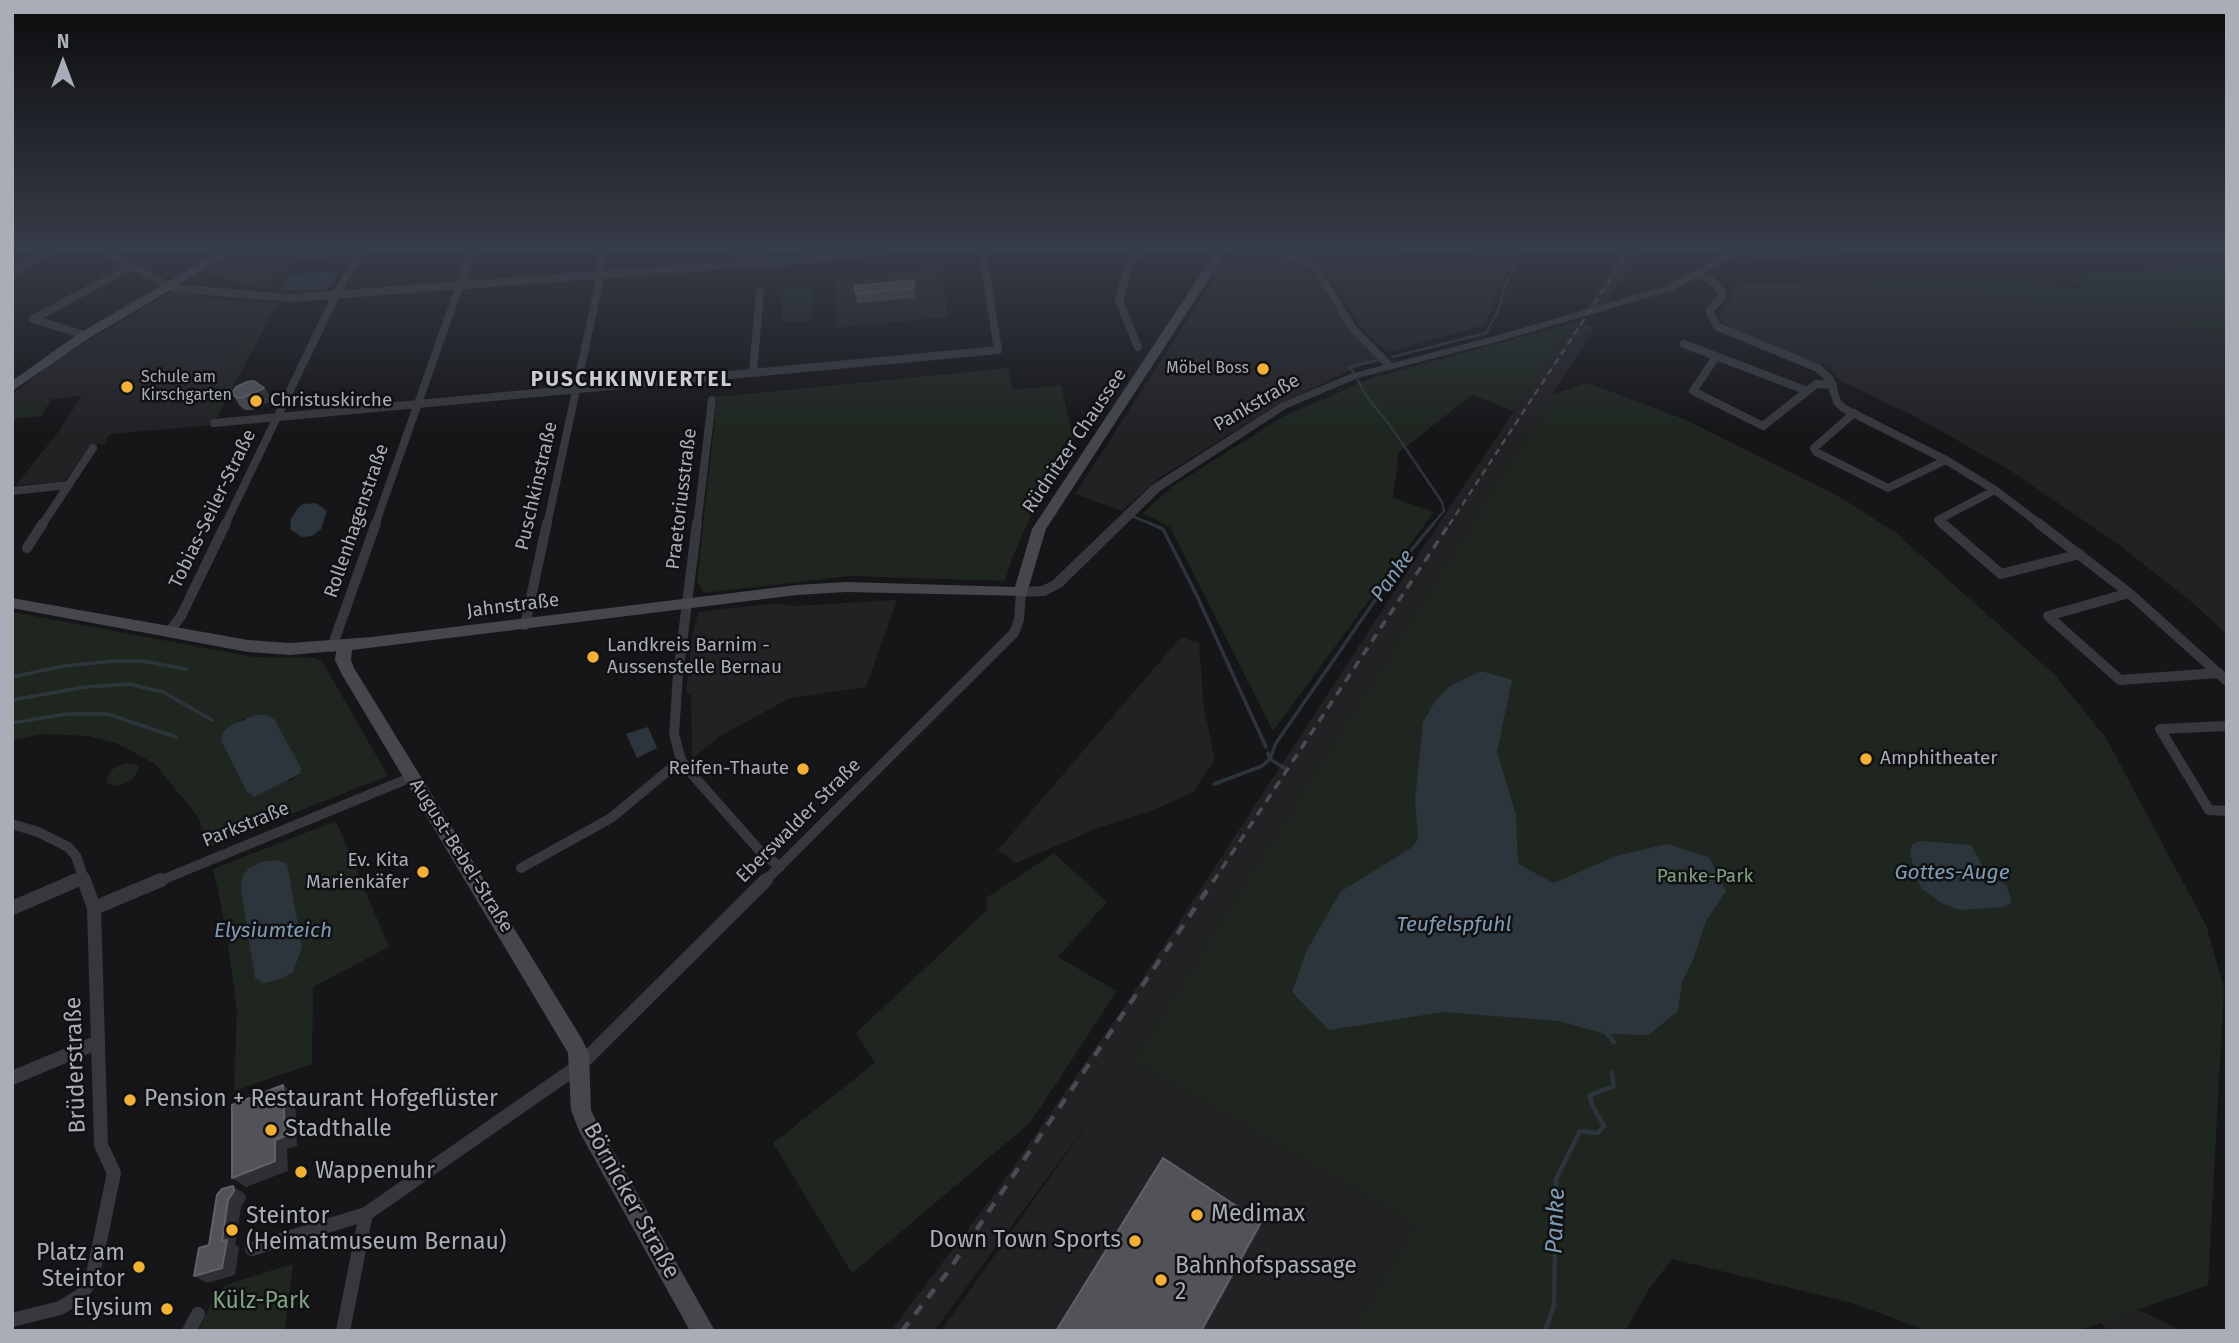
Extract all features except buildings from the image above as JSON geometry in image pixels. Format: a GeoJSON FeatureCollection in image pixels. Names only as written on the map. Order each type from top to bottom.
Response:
{"type":"FeatureCollection","features":[{"type":"Feature","properties":{"kind":"main road"},"geometry":{"type":"LineString","coordinates":[[12,387],[85,335],[126,311]]}},
{"type":"Feature","properties":{"kind":"main road","name":"Rüdnitzer Chaussee"},"geometry":{"type":"LineString","coordinates":[[1021,592],[1039,530],[1183,311]]}},
{"type":"Feature","properties":{"kind":"main road","name":"Jahnstraße"},"geometry":{"type":"LineString","coordinates":[[12,603],[260,647],[338,647],[687,603],[846,587],[1021,592]]}},
{"type":"Feature","properties":{"kind":"main road","name":"August-Bebel-Straße"},"geometry":{"type":"LineString","coordinates":[[338,647],[347,669],[575,1046],[580,1065]]}},
{"type":"Feature","properties":{"kind":"main road","name":"Börnicker Straße"},"geometry":{"type":"LineString","coordinates":[[580,1065],[579,1088],[586,1124],[703,1331]]}},
{"type":"Feature","properties":{"kind":"street"},"geometry":{"type":"LineString","coordinates":[[47,311],[33,318],[85,335]]}},
{"type":"Feature","properties":{"kind":"street","name":"Tobias-Seiler-Straße"},"geometry":{"type":"LineString","coordinates":[[169,632],[181,616],[328,311]]}},
{"type":"Feature","properties":{"kind":"street","name":"Rollenhagenstraße"},"geometry":{"type":"LineString","coordinates":[[338,647],[340,624],[451,311]]}},
{"type":"Feature","properties":{"kind":"street","name":"Puschkinstraße"},"geometry":{"type":"LineString","coordinates":[[525,625],[593,311]]}},
{"type":"Feature","properties":{"kind":"street"},"geometry":{"type":"LineString","coordinates":[[753,372],[758,311]]}},
{"type":"Feature","properties":{"kind":"street"},"geometry":{"type":"LineString","coordinates":[[214,423],[998,350],[992,311]]}},
{"type":"Feature","properties":{"kind":"street"},"geometry":{"type":"LineString","coordinates":[[1123,311],[1138,347]]}},
{"type":"Feature","properties":{"kind":"street"},"geometry":{"type":"LineString","coordinates":[[1342,311],[1353,329],[1390,366]]}},
{"type":"Feature","properties":{"kind":"street","name":"Pankstraße"},"geometry":{"type":"LineString","coordinates":[[1021,592],[1045,591],[1057,584],[1156,488],[1283,406],[1354,376],[1597,311]]}},
{"type":"Feature","properties":{"kind":"street"},"geometry":{"type":"LineString","coordinates":[[1710,311],[1718,327],[1818,368],[1827,375],[1833,385],[1837,402],[1854,413],[1947,460],[1995,490],[2129,593],[2223,677]]}},
{"type":"Feature","properties":{"kind":"street"},"geometry":{"type":"LineString","coordinates":[[1684,344],[1805,390]]}},
{"type":"Feature","properties":{"kind":"street"},"geometry":{"type":"LineString","coordinates":[[1716,357],[1693,391],[1763,426],[1805,390],[1816,384],[1833,385]]}},
{"type":"Feature","properties":{"kind":"street","name":"Praetoriusstraße"},"geometry":{"type":"LineString","coordinates":[[681,760],[674,734],[675,717],[712,400]]}},
{"type":"Feature","properties":{"kind":"street"},"geometry":{"type":"LineString","coordinates":[[1854,413],[1814,448],[1816,452],[1888,488],[1947,460]]}},
{"type":"Feature","properties":{"kind":"street"},"geometry":{"type":"LineString","coordinates":[[27,548],[93,448]]}},
{"type":"Feature","properties":{"kind":"street"},"geometry":{"type":"LineString","coordinates":[[12,491],[69,485]]}},
{"type":"Feature","properties":{"kind":"street"},"geometry":{"type":"LineString","coordinates":[[1995,490],[1938,520],[2001,574],[2080,554]]}},
{"type":"Feature","properties":{"kind":"street","name":"Eberswalder Straße"},"geometry":{"type":"LineString","coordinates":[[252,1249],[366,1214],[580,1065],[1014,634],[1019,620],[1021,592]]}},
{"type":"Feature","properties":{"kind":"street"},"geometry":{"type":"LineString","coordinates":[[2129,593],[2048,616],[2120,680],[2223,677]]}},
{"type":"Feature","properties":{"kind":"street"},"geometry":{"type":"LineString","coordinates":[[2227,726],[2160,729],[2208,810],[2227,811]]}},
{"type":"Feature","properties":{"kind":"street"},"geometry":{"type":"LineString","coordinates":[[521,868],[611,818],[681,760],[760,851],[780,867]]}},
{"type":"Feature","properties":{"kind":"street","name":"Parkstraße"},"geometry":{"type":"LineString","coordinates":[[94,908],[412,776]]}},
{"type":"Feature","properties":{"kind":"street","name":"Brüderstraße"},"geometry":{"type":"LineString","coordinates":[[12,824],[38,832],[68,847],[76,856],[85,877],[94,908],[96,1043],[102,1144],[114,1173],[92,1279],[80,1296],[60,1308],[12,1320]]}},
{"type":"Feature","properties":{"kind":"street"},"geometry":{"type":"LineString","coordinates":[[12,908],[85,877]]}},
{"type":"Feature","properties":{"kind":"street"},"geometry":{"type":"LineString","coordinates":[[12,1078],[96,1043]]}},
{"type":"Feature","properties":{"kind":"street"},"geometry":{"type":"LineString","coordinates":[[343,1331],[366,1214]]}},
{"type":"Feature","properties":{"kind":"street"},"geometry":{"type":"LineString","coordinates":[[189,1331],[198,1314]]}},
{"type":"Feature","properties":{"kind":"shaded area","name":"Schule am Kirschgarten"},"geometry":{"type":"Polygon","coordinates":[[[139,311],[273,311],[213,425],[110,434],[104,444],[90,445],[65,481],[16,485],[59,431],[82,396],[12,403],[12,394],[62,355],[139,311]]]}},
{"type":"Feature","properties":{"kind":"shaded area"},"geometry":{"type":"Polygon","coordinates":[[[835,311],[947,311],[948,317],[836,328],[835,311]]]}},
{"type":"Feature","properties":{"kind":"shaded area"},"geometry":{"type":"Polygon","coordinates":[[[1193,311],[1337,311],[1349,331],[1376,358],[1270,409],[1159,478],[1122,511],[1075,494],[1193,311]]]}},
{"type":"Feature","properties":{"kind":"shaded area"},"geometry":{"type":"Polygon","coordinates":[[[1350,311],[1490,311],[1484,325],[1388,353],[1361,328],[1350,311]]]}},
{"type":"Feature","properties":{"kind":"shaded area"},"geometry":{"type":"Polygon","coordinates":[[[1722,311],[2080,311],[2227,335],[2227,634],[2188,599],[2115,542],[2008,469],[1912,415],[1841,381],[1825,366],[1735,332],[1728,328],[1719,315],[1722,311]]]}},
{"type":"Feature","properties":{"kind":"shaded area"},"geometry":{"type":"Polygon","coordinates":[[[1575,322],[1595,327],[1133,1061],[1416,1225],[1352,1331],[941,1331],[1098,1109],[934,1331],[891,1331],[993,1196],[1129,999],[1456,497],[1575,322]]]}},
{"type":"Feature","properties":{"kind":"shaded area"},"geometry":{"type":"Polygon","coordinates":[[[897,600],[866,687],[790,698],[720,736],[692,759],[691,695],[686,692],[698,612],[777,603],[793,606],[897,600]]]}},
{"type":"Feature","properties":{"kind":"shaded area"},"geometry":{"type":"Polygon","coordinates":[[[1181,637],[1199,643],[1204,709],[1215,760],[1193,792],[1016,863],[998,850],[1181,637]]]}},
{"type":"Feature","properties":{"kind":"shaded area"},"geometry":{"type":"Polygon","coordinates":[[[2139,1310],[2182,1331],[2108,1331],[2101,1322],[2139,1310]]]}},
{"type":"Feature","properties":{"kind":"green space"},"geometry":{"type":"Polygon","coordinates":[[[782,311],[813,311],[812,321],[782,323],[782,311]]]}},
{"type":"Feature","properties":{"kind":"green space"},"geometry":{"type":"Polygon","coordinates":[[[2080,311],[2227,311],[2227,335],[2080,311]]]}},
{"type":"Feature","properties":{"kind":"green space"},"geometry":{"type":"Polygon","coordinates":[[[256,320],[263,320],[214,414],[206,414],[256,320]]]}},
{"type":"Feature","properties":{"kind":"green space"},"geometry":{"type":"Polygon","coordinates":[[[1575,322],[1514,411],[1472,395],[1399,452],[1393,498],[1434,512],[1273,731],[1170,527],[1143,513],[1173,486],[1284,416],[1375,377],[1575,322]]]}},
{"type":"Feature","properties":{"kind":"green space"},"geometry":{"type":"Polygon","coordinates":[[[1009,368],[1013,390],[1061,385],[1076,450],[1032,514],[1012,558],[1005,581],[850,576],[704,593],[697,581],[717,397],[1009,368]]]}},
{"type":"Feature","properties":{"kind":"green space","name":"Panke-Park"},"geometry":{"type":"Polygon","coordinates":[[[1588,383],[1686,420],[1842,498],[1896,533],[2055,675],[2106,738],[2206,925],[2224,988],[2208,1285],[2078,1331],[1928,1331],[1852,1303],[1672,1259],[1649,1289],[1625,1331],[1352,1331],[1416,1225],[1133,1061],[1553,394],[1588,383]]]}},
{"type":"Feature","properties":{"kind":"green space"},"geometry":{"type":"Polygon","coordinates":[[[52,399],[41,416],[12,419],[13,403],[52,399]]]}},
{"type":"Feature","properties":{"kind":"green space"},"geometry":{"type":"Polygon","coordinates":[[[12,612],[254,657],[314,658],[322,661],[388,776],[208,847],[198,817],[155,764],[118,744],[89,736],[44,734],[12,740],[12,612]],[[245,718],[223,732],[289,781],[300,775],[301,768],[245,718]]]}},
{"type":"Feature","properties":{"kind":"green space"},"geometry":{"type":"Polygon","coordinates":[[[133,763],[139,767],[133,779],[118,786],[107,783],[107,777],[113,769],[133,763]]]}},
{"type":"Feature","properties":{"kind":"green space"},"geometry":{"type":"Polygon","coordinates":[[[336,821],[389,947],[313,987],[312,1064],[234,1091],[237,1010],[226,929],[213,869],[336,821]]]}},
{"type":"Feature","properties":{"kind":"green space"},"geometry":{"type":"Polygon","coordinates":[[[1054,853],[1107,902],[1058,957],[1117,991],[1030,1123],[852,1273],[773,1143],[875,1063],[856,1033],[988,909],[986,898],[1054,853]]]}},
{"type":"Feature","properties":{"kind":"green space","name":"Külz-Park"},"geometry":{"type":"Polygon","coordinates":[[[293,1264],[285,1331],[198,1331],[217,1291],[222,1291],[225,1285],[293,1264]]]}},
{"type":"Feature","properties":{"kind":"water"},"geometry":{"type":"Polygon","coordinates":[[[316,503],[327,511],[321,529],[312,536],[302,537],[290,529],[291,519],[298,508],[303,504],[316,503]]]}},
{"type":"Feature","properties":{"kind":"water","name":"Teufelspfuhl"},"geometry":{"type":"Polygon","coordinates":[[[1481,671],[1512,680],[1497,752],[1516,815],[1518,864],[1554,883],[1616,856],[1667,844],[1709,857],[1726,891],[1706,921],[1693,960],[1682,982],[1678,1011],[1649,1035],[1605,1034],[1558,1021],[1443,1012],[1329,1030],[1292,992],[1306,952],[1340,892],[1411,848],[1418,839],[1415,800],[1423,722],[1436,700],[1450,686],[1481,671]]]}},
{"type":"Feature","properties":{"kind":"water"},"geometry":{"type":"Polygon","coordinates":[[[256,715],[274,719],[301,768],[300,774],[254,797],[247,792],[221,740],[223,732],[231,725],[256,715]]]}},
{"type":"Feature","properties":{"kind":"water"},"geometry":{"type":"Polygon","coordinates":[[[648,727],[657,748],[637,758],[626,734],[648,727]]]}},
{"type":"Feature","properties":{"kind":"water","name":"Gottes-Auge"},"geometry":{"type":"Polygon","coordinates":[[[1921,841],[1971,845],[1986,872],[2007,886],[2012,902],[2005,907],[1960,910],[1943,904],[1921,888],[1915,871],[1910,853],[1912,844],[1921,841]]]}},
{"type":"Feature","properties":{"kind":"water","name":"Elysiumteich"},"geometry":{"type":"Polygon","coordinates":[[[276,860],[287,864],[302,947],[293,972],[281,979],[264,983],[255,978],[241,889],[242,877],[249,868],[261,862],[276,860]]]}},
{"type":"Feature","properties":{"kind":"waterway","name":"Panke"},"geometry":{"type":"LineString","coordinates":[[1392,357],[1486,333],[1498,311]]}},
{"type":"Feature","properties":{"kind":"waterway","name":"Panke"},"geometry":{"type":"LineString","coordinates":[[1353,372],[1349,367],[1378,360]]}},
{"type":"Feature","properties":{"kind":"waterway","name":"Panke"},"geometry":{"type":"LineString","coordinates":[[1358,380],[1366,396],[1389,424],[1442,502],[1444,511],[1432,525]]}},
{"type":"Feature","properties":{"kind":"waterway"},"geometry":{"type":"LineString","coordinates":[[1134,517],[1149,523]]}},
{"type":"Feature","properties":{"kind":"waterway"},"geometry":{"type":"LineString","coordinates":[[1149,523],[1154,525]]}},
{"type":"Feature","properties":{"kind":"waterway"},"geometry":{"type":"LineString","coordinates":[[1149,523],[1163,529],[1197,596],[1266,747]]}},
{"type":"Feature","properties":{"kind":"waterway","name":"Panke"},"geometry":{"type":"LineString","coordinates":[[1270,759],[1276,743],[1403,560],[1434,523]]}},
{"type":"Feature","properties":{"kind":"waterway"},"geometry":{"type":"LineString","coordinates":[[12,677],[64,666],[114,661],[142,661],[187,669]]}},
{"type":"Feature","properties":{"kind":"waterway"},"geometry":{"type":"LineString","coordinates":[[12,700],[85,687],[129,684],[163,692],[212,720]]}},
{"type":"Feature","properties":{"kind":"waterway"},"geometry":{"type":"LineString","coordinates":[[12,723],[67,714],[108,714],[176,737]]}},
{"type":"Feature","properties":{"kind":"waterway","name":"Panke"},"geometry":{"type":"LineString","coordinates":[[1268,753],[1270,759]]}},
{"type":"Feature","properties":{"kind":"waterway"},"geometry":{"type":"LineString","coordinates":[[1214,784],[1262,766],[1270,759]]}},
{"type":"Feature","properties":{"kind":"waterway","name":"Panke"},"geometry":{"type":"LineString","coordinates":[[1270,759],[1286,769]]}},
{"type":"Feature","properties":{"kind":"waterway","name":"Panke"},"geometry":{"type":"LineString","coordinates":[[1604,1030],[1614,1042]]}},
{"type":"Feature","properties":{"kind":"waterway","name":"Panke"},"geometry":{"type":"LineString","coordinates":[[1545,1331],[1554,1305],[1556,1179],[1580,1131],[1598,1133],[1604,1126],[1592,1105],[1590,1095],[1614,1086],[1612,1073]]}},
{"type":"Feature","properties":{"kind":"railway"},"geometry":{"type":"LineString","coordinates":[[1449,525],[1590,311]]}},
{"type":"Feature","properties":{"kind":"railway"},"geometry":{"type":"LineString","coordinates":[[1213,882],[1450,523]]}},
{"type":"Feature","properties":{"kind":"railway"},"geometry":{"type":"LineString","coordinates":[[902,1331],[947,1273],[1214,880]]}},
{"type":"Feature","properties":{"kind":"place","name":"Möbel Boss"},"geometry":{"type":"Point","coordinates":[1263,369]}},
{"type":"Feature","properties":{"kind":"place","name":"Schule am Kirschgarten"},"geometry":{"type":"Point","coordinates":[127,387]}},
{"type":"Feature","properties":{"kind":"place","name":"Christuskirche"},"geometry":{"type":"Point","coordinates":[256,401]}},
{"type":"Feature","properties":{"kind":"place","name":"Landkreis Barnim - Aussenstelle Bernau"},"geometry":{"type":"Point","coordinates":[593,657]}},
{"type":"Feature","properties":{"kind":"place","name":"Amphitheater"},"geometry":{"type":"Point","coordinates":[1866,759]}},
{"type":"Feature","properties":{"kind":"place","name":"Reifen-Thaute"},"geometry":{"type":"Point","coordinates":[803,769]}},
{"type":"Feature","properties":{"kind":"place","name":"Ev. Kita Marienkäfer"},"geometry":{"type":"Point","coordinates":[423,872]}},
{"type":"Feature","properties":{"kind":"place","name":"Pension + Restaurant Hofgeflüster"},"geometry":{"type":"Point","coordinates":[130,1100]}},
{"type":"Feature","properties":{"kind":"place","name":"Stadthalle"},"geometry":{"type":"Point","coordinates":[271,1130]}},
{"type":"Feature","properties":{"kind":"place","name":"Wappenuhr"},"geometry":{"type":"Point","coordinates":[301,1172]}},
{"type":"Feature","properties":{"kind":"place","name":"Medimax"},"geometry":{"type":"Point","coordinates":[1197,1215]}},
{"type":"Feature","properties":{"kind":"place","name":"Steintor (Heimatmuseum Bernau)"},"geometry":{"type":"Point","coordinates":[232,1230]}},
{"type":"Feature","properties":{"kind":"place","name":"Down Town Sports"},"geometry":{"type":"Point","coordinates":[1135,1241]}},
{"type":"Feature","properties":{"kind":"place","name":"Platz am Steintor"},"geometry":{"type":"Point","coordinates":[139,1267]}},
{"type":"Feature","properties":{"kind":"place","name":"Bahnhofspassage 2"},"geometry":{"type":"Point","coordinates":[1161,1280]}},
{"type":"Feature","properties":{"kind":"place","name":"Elysium"},"geometry":{"type":"Point","coordinates":[167,1309]}},
{"type":"Feature","properties":{"kind":"district","name":"PUSCHKINVIERTEL"},"geometry":{"type":"Point","coordinates":[632,380]}}]}
